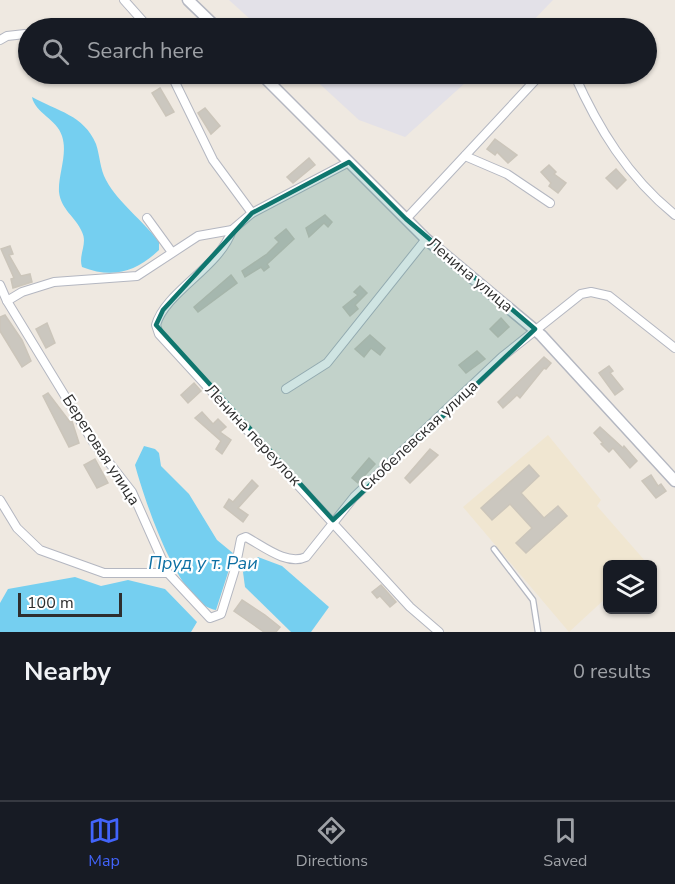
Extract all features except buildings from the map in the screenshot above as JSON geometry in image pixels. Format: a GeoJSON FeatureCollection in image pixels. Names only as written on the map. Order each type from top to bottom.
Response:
{"type":"FeatureCollection","features":[{"type":"Feature","properties":{"kind":"street"},"geometry":{"type":"LineString","coordinates":[[124,0],[140,18]]}},
{"type":"Feature","properties":{"kind":"street"},"geometry":{"type":"LineString","coordinates":[[188,0],[207,18]]}},
{"type":"Feature","properties":{"kind":"street"},"geometry":{"type":"LineString","coordinates":[[0,40],[7,36],[18,35]]}},
{"type":"Feature","properties":{"kind":"street"},"geometry":{"type":"LineString","coordinates":[[176,84],[213,160],[252,213]]}},
{"type":"Feature","properties":{"kind":"street","name":"Ленина улица"},"geometry":{"type":"LineString","coordinates":[[271,84],[426,239],[535,328],[675,481]]}},
{"type":"Feature","properties":{"kind":"street"},"geometry":{"type":"LineString","coordinates":[[406,219],[533,84]]}},
{"type":"Feature","properties":{"kind":"street"},"geometry":{"type":"LineString","coordinates":[[578,84],[591,113],[622,161],[675,215]]}},
{"type":"Feature","properties":{"kind":"street"},"geometry":{"type":"LineString","coordinates":[[465,156],[507,174],[550,203]]}},
{"type":"Feature","properties":{"kind":"street"},"geometry":{"type":"LineString","coordinates":[[7,301],[22,292],[54,282],[137,276],[171,251],[198,236],[232,230],[252,213],[349,162]]}},
{"type":"Feature","properties":{"kind":"street"},"geometry":{"type":"LineString","coordinates":[[147,218],[171,251]]}},
{"type":"Feature","properties":{"kind":"street","name":"Ленина переулок"},"geometry":{"type":"LineString","coordinates":[[232,230],[203,271],[163,310],[156,325],[159,334],[333,520],[410,607],[439,632]]}},
{"type":"Feature","properties":{"kind":"street"},"geometry":{"type":"LineString","coordinates":[[286,389],[327,363],[426,239]]}},
{"type":"Feature","properties":{"kind":"street","name":"Береговая улица"},"geometry":{"type":"LineString","coordinates":[[0,285],[7,301],[93,442],[132,492],[168,573],[210,618]]}},
{"type":"Feature","properties":{"kind":"street","name":"Скобелевская улица"},"geometry":{"type":"LineString","coordinates":[[210,618],[221,614],[235,569],[241,539],[246,537],[289,560],[298,560],[313,550],[333,520],[354,497],[535,328],[581,294],[591,292],[609,297],[675,348]]}},
{"type":"Feature","properties":{"kind":"street"},"geometry":{"type":"LineString","coordinates":[[0,500],[17,528],[40,550],[104,573],[168,573]]}},
{"type":"Feature","properties":{"kind":"lane"},"geometry":{"type":"LineString","coordinates":[[494,549],[534,600],[538,632]]}},
{"type":"Feature","properties":{"kind":"highlighted area"},"geometry":{"type":"Polygon","coordinates":[[[349,162],[406,219],[535,329],[333,520],[156,325],[163,310],[252,213],[349,162]]]}},
{"type":"Feature","properties":{"kind":"shaded area"},"geometry":{"type":"Polygon","coordinates":[[[229,0],[553,0],[536,18],[249,18],[229,0]]]}},
{"type":"Feature","properties":{"kind":"shaded area"},"geometry":{"type":"Polygon","coordinates":[[[320,84],[464,84],[405,137],[359,120],[320,84]]]}},
{"type":"Feature","properties":{"kind":"shaded area"},"geometry":{"type":"Polygon","coordinates":[[[548,435],[601,500],[597,506],[644,560],[603,560],[603,601],[569,632],[463,507],[548,435]]]}},
{"type":"Feature","properties":{"kind":"water"},"geometry":{"type":"Polygon","coordinates":[[[32,97],[77,120],[91,134],[96,144],[104,176],[111,189],[159,242],[159,250],[142,264],[114,273],[93,271],[82,267],[84,236],[63,204],[59,192],[64,150],[62,136],[56,125],[37,107],[32,97]]]}},
{"type":"Feature","properties":{"kind":"water","name":"Пруд у т. Раи"},"geometry":{"type":"Polygon","coordinates":[[[144,446],[155,449],[159,453],[161,466],[189,494],[217,540],[234,554],[216,610],[202,603],[189,589],[165,548],[146,501],[135,465],[144,446]]]}},
{"type":"Feature","properties":{"kind":"water"},"geometry":{"type":"Polygon","coordinates":[[[258,557],[282,566],[329,607],[311,632],[291,632],[245,587],[243,572],[258,557]]]}},
{"type":"Feature","properties":{"kind":"water"},"geometry":{"type":"Polygon","coordinates":[[[75,577],[101,586],[128,580],[165,589],[197,622],[191,632],[0,632],[0,603],[8,589],[75,577]]]}}]}
